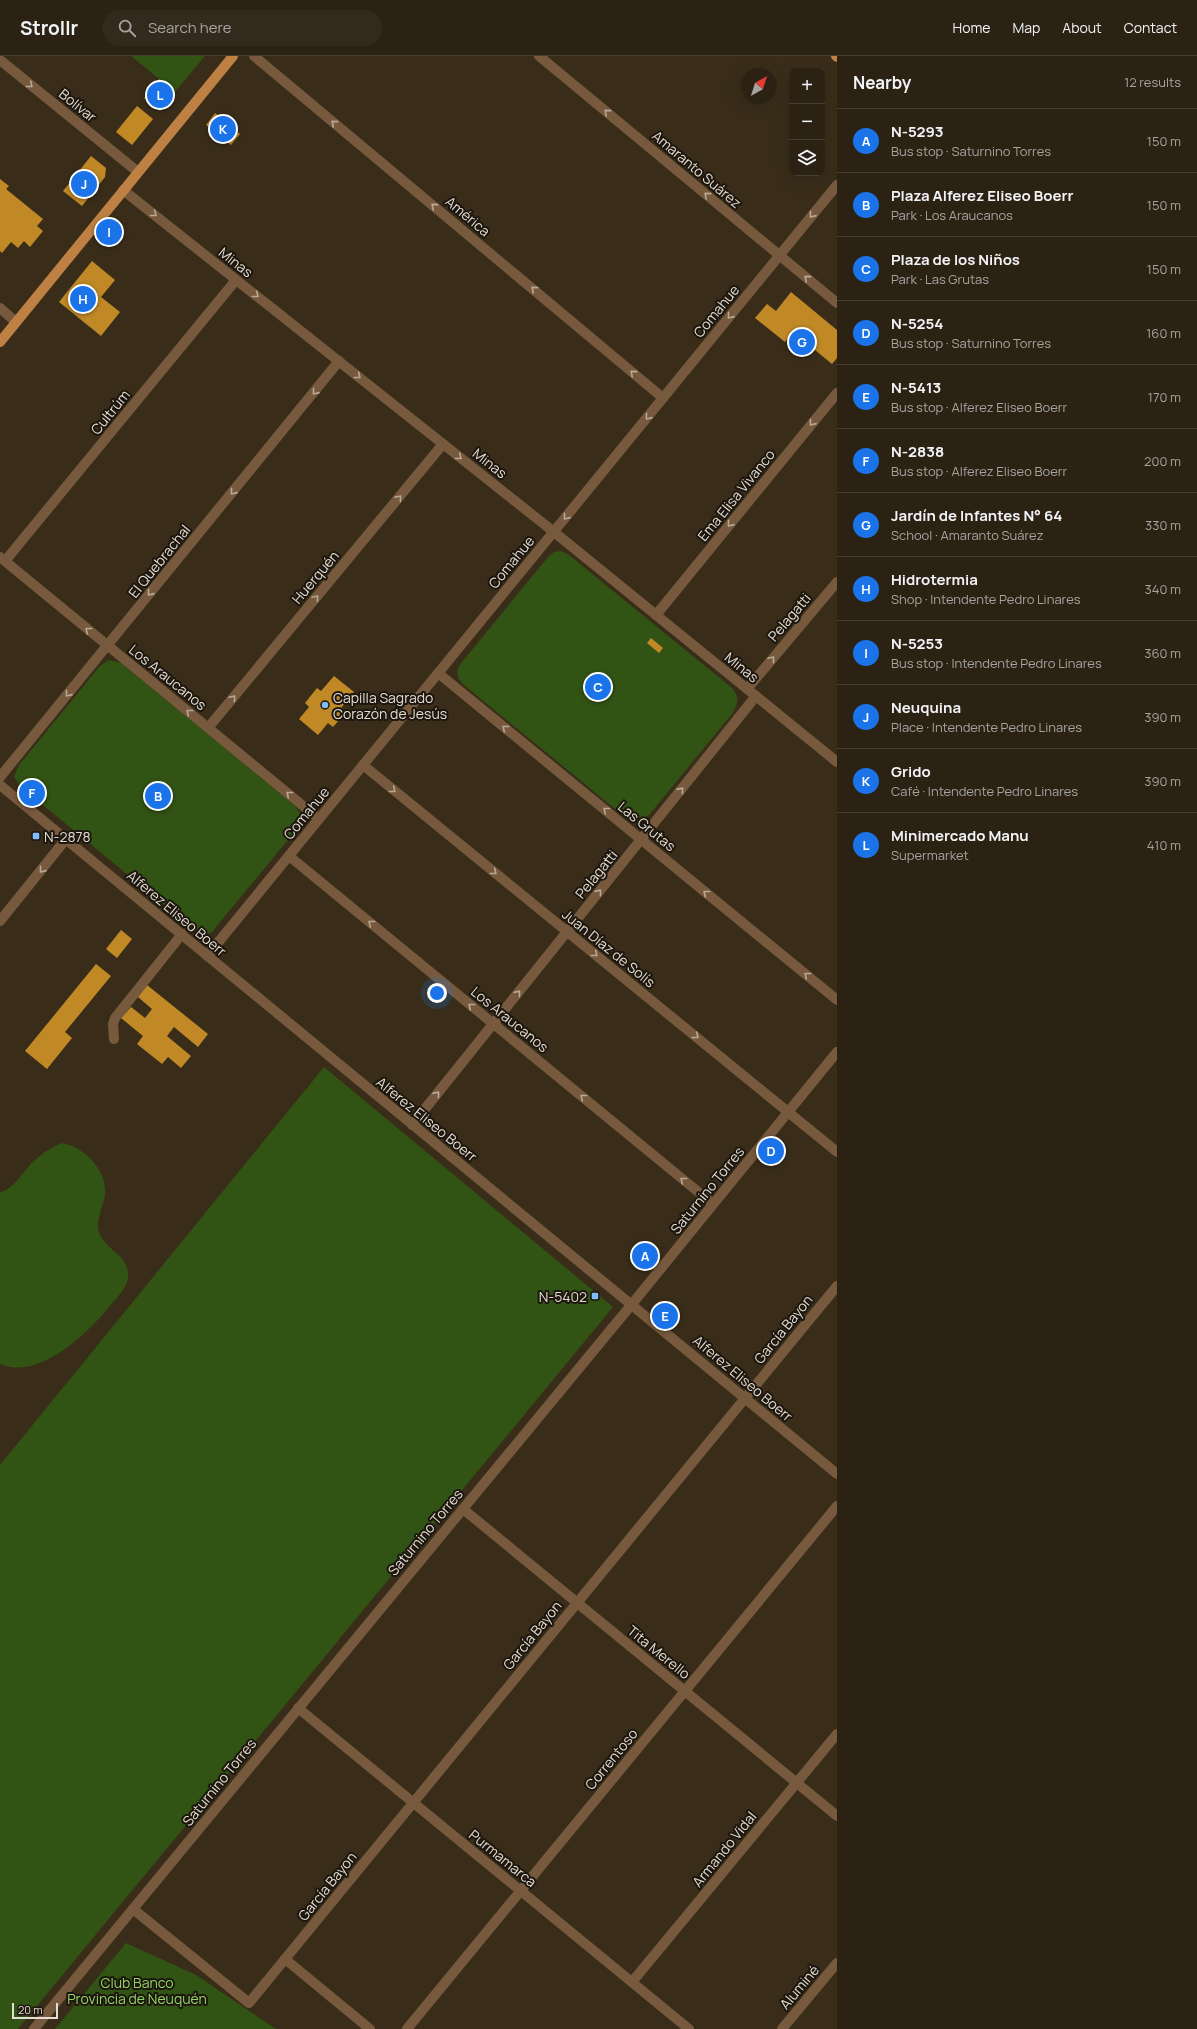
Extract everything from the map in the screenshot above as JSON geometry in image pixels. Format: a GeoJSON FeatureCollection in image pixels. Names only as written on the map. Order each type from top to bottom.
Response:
{"type":"FeatureCollection","features":[{"type":"Feature","properties":{"kind":"main road"},"geometry":{"type":"LineString","coordinates":[[0,342],[233,56]]}},
{"type":"Feature","properties":{"kind":"street","name":"América"},"geometry":{"type":"LineString","coordinates":[[254,56],[663,398]]}},
{"type":"Feature","properties":{"kind":"street","name":"Amaranto Suárez"},"geometry":{"type":"LineString","coordinates":[[539,56],[837,303]]}},
{"type":"Feature","properties":{"kind":"street","name":"Bolívar"},"geometry":{"type":"LineString","coordinates":[[0,60],[138,172]]}},
{"type":"Feature","properties":{"kind":"street","name":"Comahue"},"geometry":{"type":"LineString","coordinates":[[207,956],[837,185]]}},
{"type":"Feature","properties":{"kind":"street","name":"Minas"},"geometry":{"type":"LineString","coordinates":[[123,190],[554,532],[837,762]]}},
{"type":"Feature","properties":{"kind":"street","name":"Cultrúm"},"geometry":{"type":"LineString","coordinates":[[2,559],[236,280]]}},
{"type":"Feature","properties":{"kind":"street"},"geometry":{"type":"LineString","coordinates":[[0,308],[16,322]]}},
{"type":"Feature","properties":{"kind":"street","name":"El Quebrachal"},"geometry":{"type":"LineString","coordinates":[[0,777],[340,361]]}},
{"type":"Feature","properties":{"kind":"street","name":"Ema Elisa Vivanco"},"geometry":{"type":"LineString","coordinates":[[656,615],[837,393]]}},
{"type":"Feature","properties":{"kind":"street","name":"Huerquén"},"geometry":{"type":"LineString","coordinates":[[208,728],[443,444]]}},
{"type":"Feature","properties":{"kind":"street","name":"Los Araucanos"},"geometry":{"type":"LineString","coordinates":[[2,559],[319,819]]}},
{"type":"Feature","properties":{"kind":"street","name":"Pelagatti"},"geometry":{"type":"LineString","coordinates":[[747,689],[837,582]]}},
{"type":"Feature","properties":{"kind":"street","name":"Las Grutas"},"geometry":{"type":"LineString","coordinates":[[438,673],[837,1000]]}},
{"type":"Feature","properties":{"kind":"street","name":"Pelagatti"},"geometry":{"type":"LineString","coordinates":[[412,1125],[756,696]]}},
{"type":"Feature","properties":{"kind":"street","name":"Juan Díaz de Solís"},"geometry":{"type":"LineString","coordinates":[[363,765],[837,1152]]}},
{"type":"Feature","properties":{"kind":"street","name":"Alferez Eliseo Boerr"},"geometry":{"type":"LineString","coordinates":[[0,785],[837,1474]]}},
{"type":"Feature","properties":{"kind":"street"},"geometry":{"type":"LineString","coordinates":[[0,921],[66,840]]}},
{"type":"Feature","properties":{"kind":"street","name":"Los Araucanos"},"geometry":{"type":"LineString","coordinates":[[289,856],[713,1204]]}},
{"type":"Feature","properties":{"kind":"street"},"geometry":{"type":"LineString","coordinates":[[114,1039],[113,1024],[115,1018],[182,934]]}},
{"type":"Feature","properties":{"kind":"street","name":"Saturnino Torres"},"geometry":{"type":"LineString","coordinates":[[34,2029],[632,1304],[837,1052]]}},
{"type":"Feature","properties":{"kind":"street","name":"García Bayon"},"geometry":{"type":"LineString","coordinates":[[133,1909],[249,2003],[837,1286]]}},
{"type":"Feature","properties":{"kind":"street","name":"Correntoso"},"geometry":{"type":"LineString","coordinates":[[407,2029],[837,1506]]}},
{"type":"Feature","properties":{"kind":"street","name":"Tita Merello"},"geometry":{"type":"LineString","coordinates":[[463,1509],[837,1816]]}},
{"type":"Feature","properties":{"kind":"street","name":"Purmamarca"},"geometry":{"type":"LineString","coordinates":[[298,1708],[689,2029]]}},
{"type":"Feature","properties":{"kind":"street","name":"Armando Vidal"},"geometry":{"type":"LineString","coordinates":[[632,1982],[837,1734]]}},
{"type":"Feature","properties":{"kind":"street"},"geometry":{"type":"LineString","coordinates":[[285,1959],[370,2029]]}},
{"type":"Feature","properties":{"kind":"street","name":"Aluminé"},"geometry":{"type":"LineString","coordinates":[[782,2029],[837,1963]]}},
{"type":"Feature","properties":{"kind":"green space"},"geometry":{"type":"Polygon","coordinates":[[[131,56],[205,56],[175,92],[131,56]]]}},
{"type":"Feature","properties":{"kind":"green space"},"geometry":{"type":"Polygon","coordinates":[[[561,551],[569,555],[732,688],[735,691],[737,698],[737,704],[732,714],[649,815],[638,822],[625,817],[465,686],[458,677],[458,668],[462,662],[548,557],[554,552],[561,551]]]}},
{"type":"Feature","properties":{"kind":"green space"},"geometry":{"type":"Polygon","coordinates":[[[109,660],[121,663],[294,805],[302,816],[297,829],[211,933],[202,934],[195,930],[21,787],[14,777],[19,765],[100,666],[109,660]]]}},
{"type":"Feature","properties":{"kind":"green space"},"geometry":{"type":"Polygon","coordinates":[[[324,1067],[613,1307],[18,2029],[0,2029],[0,1465],[324,1067]]]}},
{"type":"Feature","properties":{"kind":"green space"},"geometry":{"type":"Polygon","coordinates":[[[61,1143],[70,1145],[86,1154],[98,1168],[102,1176],[105,1185],[105,1194],[98,1223],[99,1232],[102,1239],[127,1266],[127,1282],[124,1289],[100,1318],[75,1341],[45,1361],[30,1366],[15,1368],[0,1364],[0,1193],[11,1187],[40,1156],[61,1143]]]}},
{"type":"Feature","properties":{"kind":"green space","name":"Club Banco Provincia de Neuquén"},"geometry":{"type":"Polygon","coordinates":[[[126,1943],[196,1975],[276,2029],[55,2029],[126,1943]]]}},
{"type":"Feature","properties":{"kind":"building"},"geometry":{"type":"Polygon","coordinates":[[[159,79],[175,92],[160,111],[144,98],[159,79]]]}},
{"type":"Feature","properties":{"kind":"building"},"geometry":{"type":"Polygon","coordinates":[[[137,106],[153,119],[132,145],[116,132],[137,106]]]}},
{"type":"Feature","properties":{"kind":"building"},"geometry":{"type":"Polygon","coordinates":[[[215,113],[240,134],[231,145],[206,125],[215,113]]]}},
{"type":"Feature","properties":{"kind":"building"},"geometry":{"type":"Polygon","coordinates":[[[91,156],[106,168],[105,177],[82,206],[63,191],[91,156]]]}},
{"type":"Feature","properties":{"kind":"building"},"geometry":{"type":"Polygon","coordinates":[[[0,179],[9,186],[6,189],[43,219],[37,226],[43,231],[30,247],[24,241],[18,248],[11,242],[2,253],[0,251],[0,179]]]}},
{"type":"Feature","properties":{"kind":"building"},"geometry":{"type":"Polygon","coordinates":[[[92,261],[115,280],[101,297],[120,312],[101,336],[59,302],[92,261]]]}},
{"type":"Feature","properties":{"kind":"building"},"geometry":{"type":"Polygon","coordinates":[[[791,292],[837,330],[837,358],[832,364],[793,332],[785,342],[755,318],[767,304],[776,311],[791,292]]]}},
{"type":"Feature","properties":{"kind":"building"},"geometry":{"type":"Polygon","coordinates":[[[651,638],[663,648],[659,653],[647,643],[651,638]]]}},
{"type":"Feature","properties":{"kind":"building","name":"Capilla Sagrado Corazón de Jesús"},"geometry":{"type":"Polygon","coordinates":[[[334,676],[354,692],[341,708],[346,712],[333,727],[328,723],[318,735],[299,719],[309,707],[305,703],[317,688],[321,691],[334,676]]]}},
{"type":"Feature","properties":{"kind":"building"},"geometry":{"type":"Polygon","coordinates":[[[121,930],[132,939],[117,958],[106,949],[121,930]]]}},
{"type":"Feature","properties":{"kind":"building"},"geometry":{"type":"Polygon","coordinates":[[[96,964],[111,976],[65,1032],[72,1038],[47,1069],[25,1051],[96,964]]]}},
{"type":"Feature","properties":{"kind":"building"},"geometry":{"type":"Polygon","coordinates":[[[147,985],[208,1034],[198,1047],[174,1027],[167,1036],[191,1056],[181,1068],[168,1057],[162,1064],[137,1044],[143,1036],[121,1018],[131,1007],[145,1018],[152,1009],[138,997],[147,985]]]}},
{"type":"Feature","properties":{"kind":"place","name":"Minimercado Manu"},"geometry":{"type":"Point","coordinates":[160,95]}},
{"type":"Feature","properties":{"kind":"place","name":"Grido"},"geometry":{"type":"Point","coordinates":[223,129]}},
{"type":"Feature","properties":{"kind":"place","name":"Neuquina"},"geometry":{"type":"Point","coordinates":[84,184]}},
{"type":"Feature","properties":{"kind":"place","name":"N-5253"},"geometry":{"type":"Point","coordinates":[109,232]}},
{"type":"Feature","properties":{"kind":"place","name":"Hidrotermia"},"geometry":{"type":"Point","coordinates":[83,299]}},
{"type":"Feature","properties":{"kind":"place","name":"Jardín de Infantes N° 64"},"geometry":{"type":"Point","coordinates":[802,342]}},
{"type":"Feature","properties":{"kind":"place","name":"Plaza de los Niños"},"geometry":{"type":"Point","coordinates":[598,687]}},
{"type":"Feature","properties":{"kind":"place","name":"Capilla Sagrado Corazón de Jesús"},"geometry":{"type":"Point","coordinates":[325,705]}},
{"type":"Feature","properties":{"kind":"place","name":"N-2838"},"geometry":{"type":"Point","coordinates":[32,793]}},
{"type":"Feature","properties":{"kind":"place","name":"Plaza Alferez Eliseo Boerr"},"geometry":{"type":"Point","coordinates":[158,796]}},
{"type":"Feature","properties":{"kind":"place","name":"N-2878"},"geometry":{"type":"Point","coordinates":[36,836]}},
{"type":"Feature","properties":{"kind":"place","name":"N-5254"},"geometry":{"type":"Point","coordinates":[771,1151]}},
{"type":"Feature","properties":{"kind":"place","name":"N-5293"},"geometry":{"type":"Point","coordinates":[645,1256]}},
{"type":"Feature","properties":{"kind":"place","name":"N-5402"},"geometry":{"type":"Point","coordinates":[595,1296]}},
{"type":"Feature","properties":{"kind":"place","name":"N-5413"},"geometry":{"type":"Point","coordinates":[665,1316]}}]}
